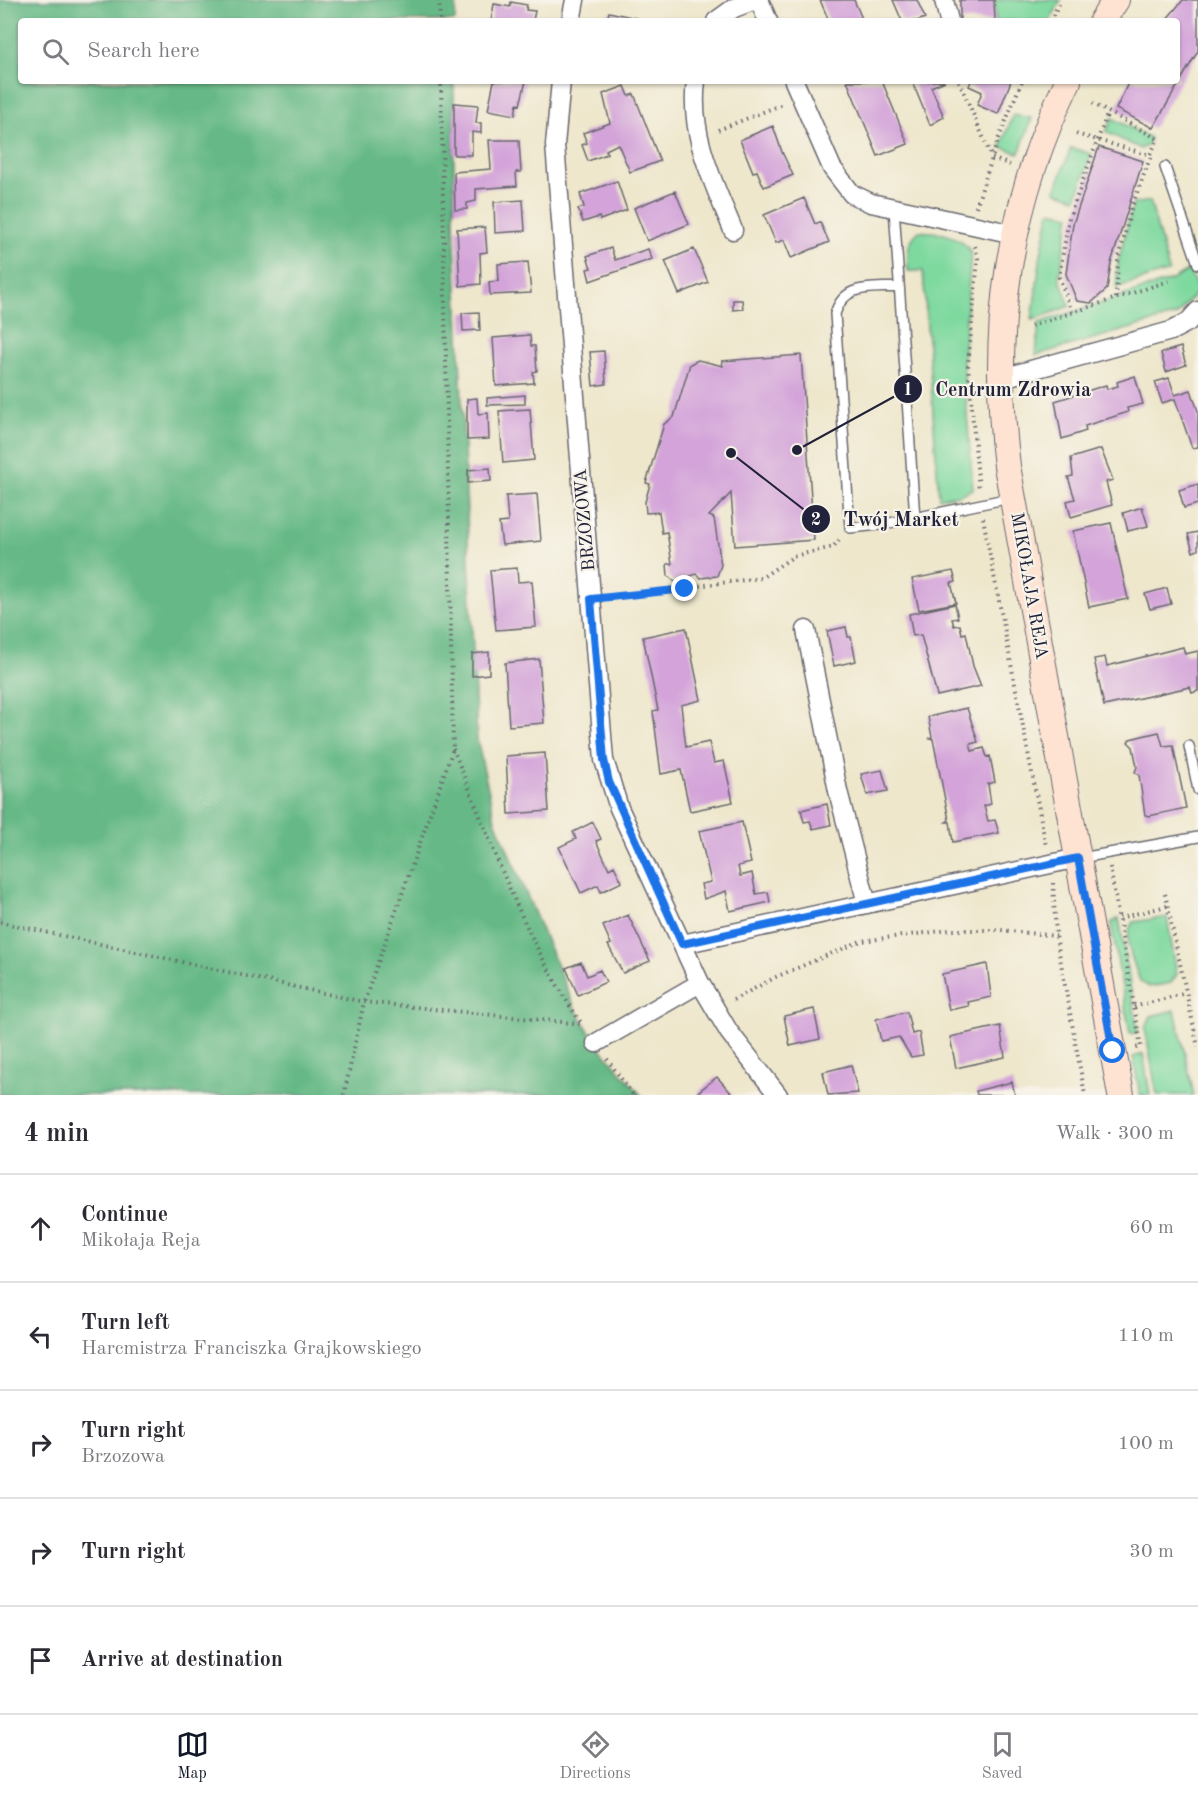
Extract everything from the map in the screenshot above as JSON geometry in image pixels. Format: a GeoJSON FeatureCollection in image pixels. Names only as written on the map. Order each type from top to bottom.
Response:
{"type":"FeatureCollection","features":[{"type":"Feature","properties":{"kind":"street"},"geometry":{"type":"LineString","coordinates":[[572,18],[575,0]]}},
{"type":"Feature","properties":{"kind":"street"},"geometry":{"type":"LineString","coordinates":[[720,18],[734,8],[757,0],[766,18]]}},
{"type":"Feature","properties":{"kind":"street"},"geometry":{"type":"LineString","coordinates":[[944,0],[948,18]]}},
{"type":"Feature","properties":{"kind":"street"},"geometry":{"type":"LineString","coordinates":[[1104,18],[1116,0]]}},
{"type":"Feature","properties":{"kind":"street","name":"BRZOZOWA"},"geometry":{"type":"LineString","coordinates":[[561,84],[555,145],[604,760],[609,782],[700,983],[729,1032],[778,1095]]}},
{"type":"Feature","properties":{"kind":"street"},"geometry":{"type":"LineString","coordinates":[[696,84],[700,150],[733,230]]}},
{"type":"Feature","properties":{"kind":"street","name":"MIKOŁAJA REJA"},"geometry":{"type":"LineString","coordinates":[[1067,84],[1039,147],[1020,205],[1000,332],[999,379],[1002,432],[1012,498],[1121,1095]]}},
{"type":"Feature","properties":{"kind":"street"},"geometry":{"type":"LineString","coordinates":[[797,89],[832,168],[842,184],[861,199],[1014,234]]}},
{"type":"Feature","properties":{"kind":"street"},"geometry":{"type":"LineString","coordinates":[[999,379],[1171,331],[1188,322],[1198,311]]}},
{"type":"Feature","properties":{"kind":"street"},"geometry":{"type":"LineString","coordinates":[[806,630],[838,791],[867,904]]}},
{"type":"Feature","properties":{"kind":"street"},"geometry":{"type":"LineString","coordinates":[[682,944],[1078,858]]}},
{"type":"Feature","properties":{"kind":"street"},"geometry":{"type":"LineString","coordinates":[[596,1043],[700,983]]}},
{"type":"Feature","properties":{"kind":"lane"},"geometry":{"type":"LineString","coordinates":[[1165,167],[1198,264]]}},
{"type":"Feature","properties":{"kind":"lane"},"geometry":{"type":"LineString","coordinates":[[894,208],[915,518]]}},
{"type":"Feature","properties":{"kind":"lane"},"geometry":{"type":"LineString","coordinates":[[898,287],[853,291],[842,298],[835,314],[850,528],[915,518],[1012,498]]}},
{"type":"Feature","properties":{"kind":"lane"},"geometry":{"type":"LineString","coordinates":[[1189,746],[1198,790]]}},
{"type":"Feature","properties":{"kind":"lane"},"geometry":{"type":"LineString","coordinates":[[1078,858],[1198,837]]}},
{"type":"Feature","properties":{"kind":"path"},"geometry":{"type":"LineString","coordinates":[[439,0],[440,18]]}},
{"type":"Feature","properties":{"kind":"path"},"geometry":{"type":"LineString","coordinates":[[1052,18],[1061,0]]}},
{"type":"Feature","properties":{"kind":"path"},"geometry":{"type":"LineString","coordinates":[[344,1095],[364,1002],[453,749],[441,84]]}},
{"type":"Feature","properties":{"kind":"path"},"geometry":{"type":"LineString","coordinates":[[959,84],[992,158]]}},
{"type":"Feature","properties":{"kind":"path"},"geometry":{"type":"LineString","coordinates":[[1021,84],[992,158],[971,225],[978,259],[968,365],[972,435],[981,504],[1050,865],[1055,895],[1056,936],[1085,1095]]}},
{"type":"Feature","properties":{"kind":"path"},"geometry":{"type":"LineString","coordinates":[[698,137],[797,89]]}},
{"type":"Feature","properties":{"kind":"path"},"geometry":{"type":"LineString","coordinates":[[1090,102],[1158,139],[1149,155],[1131,209],[1118,262],[1116,298]]}},
{"type":"Feature","properties":{"kind":"path"},"geometry":{"type":"LineString","coordinates":[[1072,312],[1059,277],[1069,218],[1108,112]]}},
{"type":"Feature","properties":{"kind":"path"},"geometry":{"type":"LineString","coordinates":[[1076,134],[1149,155]]}},
{"type":"Feature","properties":{"kind":"path"},"geometry":{"type":"LineString","coordinates":[[1031,326],[1172,280]]}},
{"type":"Feature","properties":{"kind":"path"},"geometry":{"type":"LineString","coordinates":[[591,599],[761,578],[794,556],[833,548],[850,528]]}},
{"type":"Feature","properties":{"kind":"path"},"geometry":{"type":"LineString","coordinates":[[453,749],[513,894],[548,966],[582,1024],[633,1095]]}},
{"type":"Feature","properties":{"kind":"path"},"geometry":{"type":"LineString","coordinates":[[1165,894],[1198,1047]]}},
{"type":"Feature","properties":{"kind":"path"},"geometry":{"type":"LineString","coordinates":[[1119,918],[1167,906]]}},
{"type":"Feature","properties":{"kind":"path"},"geometry":{"type":"LineString","coordinates":[[0,922],[364,1002],[582,1024]]}},
{"type":"Feature","properties":{"kind":"path"},"geometry":{"type":"LineString","coordinates":[[733,1001],[776,977],[861,941],[950,930],[1001,930],[1056,936]]}},
{"type":"Feature","properties":{"kind":"path"},"geometry":{"type":"LineString","coordinates":[[1134,1007],[1186,993]]}},
{"type":"Feature","properties":{"kind":"green space"},"geometry":{"type":"Polygon","coordinates":[[[0,0],[456,0],[455,18],[18,18],[18,84],[454,84],[454,221],[477,739],[495,820],[575,1008],[596,1043],[641,1095],[0,1095],[0,0]]]}},
{"type":"Feature","properties":{"kind":"green space"},"geometry":{"type":"Polygon","coordinates":[[[995,0],[1061,0],[1052,18],[996,18],[995,0]]]}},
{"type":"Feature","properties":{"kind":"green space"},"geometry":{"type":"Polygon","coordinates":[[[1013,115],[1032,118],[1019,153],[1001,147],[1013,115]]]}},
{"type":"Feature","properties":{"kind":"green space"},"geometry":{"type":"Polygon","coordinates":[[[1112,118],[1150,138],[1148,145],[1141,149],[1106,132],[1112,118]]]}},
{"type":"Feature","properties":{"kind":"green space"},"geometry":{"type":"Polygon","coordinates":[[[1071,148],[1092,154],[1076,198],[1055,191],[1071,148]]]}},
{"type":"Feature","properties":{"kind":"green space"},"geometry":{"type":"Polygon","coordinates":[[[1150,201],[1169,271],[1116,288],[1118,262],[1133,204],[1150,201]]]}},
{"type":"Feature","properties":{"kind":"green space"},"geometry":{"type":"Polygon","coordinates":[[[1050,211],[1070,215],[1059,277],[1070,306],[1032,320],[1041,254],[1050,211]]]}},
{"type":"Feature","properties":{"kind":"green space"},"geometry":{"type":"Polygon","coordinates":[[[919,231],[941,233],[955,238],[971,252],[963,363],[973,489],[959,495],[939,498],[923,271],[908,271],[910,244],[919,231]]]}},
{"type":"Feature","properties":{"kind":"green space"},"geometry":{"type":"Polygon","coordinates":[[[1189,270],[1198,290],[1177,315],[1036,355],[1039,323],[1172,280],[1189,270]]]}},
{"type":"Feature","properties":{"kind":"green space"},"geometry":{"type":"Polygon","coordinates":[[[1167,917],[1177,974],[1171,983],[1149,987],[1140,981],[1132,959],[1128,935],[1133,922],[1167,917]]]}},
{"type":"Feature","properties":{"kind":"green space"},"geometry":{"type":"Polygon","coordinates":[[[1119,918],[1138,1032],[1130,1034],[1111,923],[1119,918]]]}},
{"type":"Feature","properties":{"kind":"green space"},"geometry":{"type":"Polygon","coordinates":[[[1175,1010],[1194,1095],[1157,1095],[1145,1028],[1151,1016],[1175,1010]]]}},
{"type":"Feature","properties":{"kind":"green space"},"geometry":{"type":"Polygon","coordinates":[[[1143,1054],[1150,1095],[1140,1095],[1133,1057],[1143,1054]]]}},
{"type":"Feature","properties":{"kind":"building"},"geometry":{"type":"Polygon","coordinates":[[[820,0],[854,0],[862,18],[828,18],[820,0]]]}},
{"type":"Feature","properties":{"kind":"building"},"geometry":{"type":"Polygon","coordinates":[[[893,0],[917,0],[925,18],[901,18],[893,0]]]}},
{"type":"Feature","properties":{"kind":"building"},"geometry":{"type":"Polygon","coordinates":[[[960,0],[994,0],[995,18],[960,18],[960,0]]]}},
{"type":"Feature","properties":{"kind":"building"},"geometry":{"type":"Polygon","coordinates":[[[1183,0],[1198,0],[1198,51],[1180,82],[1180,18],[1168,18],[1183,0]]]}},
{"type":"Feature","properties":{"kind":"building"},"geometry":{"type":"Polygon","coordinates":[[[511,2],[527,5],[526,10],[535,11],[534,18],[492,18],[494,4],[510,7],[511,2]]]}},
{"type":"Feature","properties":{"kind":"building"},"geometry":{"type":"Polygon","coordinates":[[[609,12],[636,18],[608,18],[609,12]]]}},
{"type":"Feature","properties":{"kind":"building"},"geometry":{"type":"Polygon","coordinates":[[[493,84],[525,84],[515,115],[488,110],[493,84]]]}},
{"type":"Feature","properties":{"kind":"building"},"geometry":{"type":"Polygon","coordinates":[[[848,84],[883,84],[908,144],[878,156],[848,84]]]}},
{"type":"Feature","properties":{"kind":"building"},"geometry":{"type":"Polygon","coordinates":[[[913,84],[938,84],[931,87],[944,117],[930,125],[913,84]]]}},
{"type":"Feature","properties":{"kind":"building"},"geometry":{"type":"Polygon","coordinates":[[[970,84],[1010,84],[998,114],[977,105],[982,92],[969,86],[970,84]]]}},
{"type":"Feature","properties":{"kind":"building"},"geometry":{"type":"Polygon","coordinates":[[[1128,84],[1179,84],[1153,128],[1116,109],[1128,84]]]}},
{"type":"Feature","properties":{"kind":"building"},"geometry":{"type":"Polygon","coordinates":[[[625,86],[629,96],[634,94],[660,161],[630,172],[618,144],[606,150],[607,154],[588,161],[582,145],[587,143],[583,133],[610,123],[603,94],[625,86]]]}},
{"type":"Feature","properties":{"kind":"building"},"geometry":{"type":"Polygon","coordinates":[[[454,103],[478,105],[476,123],[481,123],[481,133],[472,132],[472,155],[454,155],[454,103]]]}},
{"type":"Feature","properties":{"kind":"building"},"geometry":{"type":"Polygon","coordinates":[[[773,126],[793,175],[764,187],[757,171],[753,172],[740,140],[773,126]]]}},
{"type":"Feature","properties":{"kind":"building"},"geometry":{"type":"Polygon","coordinates":[[[489,140],[519,140],[521,172],[516,172],[517,186],[476,189],[476,201],[467,203],[467,209],[455,210],[454,172],[491,169],[489,140]]]}},
{"type":"Feature","properties":{"kind":"building"},"geometry":{"type":"Polygon","coordinates":[[[1099,147],[1143,161],[1111,263],[1107,289],[1091,303],[1077,301],[1066,274],[1073,224],[1099,147]]]}},
{"type":"Feature","properties":{"kind":"building"},"geometry":{"type":"Polygon","coordinates":[[[617,181],[627,210],[600,220],[599,217],[583,222],[578,209],[584,207],[580,194],[617,181]]]}},
{"type":"Feature","properties":{"kind":"building"},"geometry":{"type":"Polygon","coordinates":[[[675,191],[689,224],[647,241],[634,208],[675,191]]]}},
{"type":"Feature","properties":{"kind":"building"},"geometry":{"type":"Polygon","coordinates":[[[804,198],[815,224],[820,222],[829,242],[791,258],[784,240],[776,243],[764,215],[804,198]]]}},
{"type":"Feature","properties":{"kind":"building"},"geometry":{"type":"Polygon","coordinates":[[[523,200],[525,231],[495,233],[494,202],[523,200]]]}},
{"type":"Feature","properties":{"kind":"building"},"geometry":{"type":"Polygon","coordinates":[[[485,227],[487,252],[480,253],[481,284],[460,286],[457,229],[485,227]]]}},
{"type":"Feature","properties":{"kind":"building"},"geometry":{"type":"Polygon","coordinates":[[[611,248],[615,260],[648,249],[652,259],[590,281],[587,269],[591,268],[587,256],[611,248]]]}},
{"type":"Feature","properties":{"kind":"building"},"geometry":{"type":"Polygon","coordinates":[[[694,249],[708,282],[679,294],[665,261],[694,249]]]}},
{"type":"Feature","properties":{"kind":"building"},"geometry":{"type":"Polygon","coordinates":[[[528,262],[531,293],[490,295],[489,282],[499,281],[498,264],[528,262]]]}},
{"type":"Feature","properties":{"kind":"building"},"geometry":{"type":"Polygon","coordinates":[[[733,300],[742,300],[743,309],[733,310],[733,300]]]}},
{"type":"Feature","properties":{"kind":"building"},"geometry":{"type":"Polygon","coordinates":[[[479,312],[480,330],[463,331],[462,313],[479,312]]]}},
{"type":"Feature","properties":{"kind":"building"},"geometry":{"type":"Polygon","coordinates":[[[530,335],[531,346],[535,346],[537,371],[533,372],[534,383],[496,386],[493,338],[530,335]]]}},
{"type":"Feature","properties":{"kind":"building"},"geometry":{"type":"Polygon","coordinates":[[[1181,347],[1186,365],[1166,372],[1161,353],[1181,347]]]}},
{"type":"Feature","properties":{"kind":"building"},"geometry":{"type":"Polygon","coordinates":[[[604,351],[606,384],[593,386],[590,352],[604,351]]]}},
{"type":"Feature","properties":{"kind":"building"},"geometry":{"type":"Polygon","coordinates":[[[801,355],[814,540],[735,546],[731,493],[709,516],[714,518],[721,565],[717,576],[701,578],[696,574],[675,582],[668,576],[667,564],[672,564],[667,532],[662,533],[659,512],[646,513],[645,502],[650,484],[646,483],[664,424],[674,417],[690,364],[698,360],[723,366],[722,361],[801,355]]]}},
{"type":"Feature","properties":{"kind":"building"},"geometry":{"type":"Polygon","coordinates":[[[1135,376],[1143,404],[1127,408],[1128,412],[1085,426],[1086,431],[1062,439],[1055,401],[1106,385],[1107,389],[1118,386],[1117,382],[1135,376]]]}},
{"type":"Feature","properties":{"kind":"building"},"geometry":{"type":"Polygon","coordinates":[[[1169,378],[1175,395],[1191,390],[1198,411],[1198,447],[1192,448],[1175,399],[1162,403],[1155,382],[1169,378]]]}},
{"type":"Feature","properties":{"kind":"building"},"geometry":{"type":"Polygon","coordinates":[[[525,395],[525,404],[487,405],[487,398],[525,395]]]}},
{"type":"Feature","properties":{"kind":"building"},"geometry":{"type":"Polygon","coordinates":[[[477,398],[478,414],[488,413],[489,439],[467,440],[467,399],[477,398]]]}},
{"type":"Feature","properties":{"kind":"building"},"geometry":{"type":"Polygon","coordinates":[[[530,409],[534,460],[503,463],[499,411],[530,409]]]}},
{"type":"Feature","properties":{"kind":"building"},"geometry":{"type":"Polygon","coordinates":[[[1101,449],[1113,480],[1106,482],[1112,505],[1071,517],[1067,501],[1075,499],[1068,477],[1073,476],[1071,458],[1101,449]]]}},
{"type":"Feature","properties":{"kind":"building"},"geometry":{"type":"Polygon","coordinates":[[[490,468],[491,481],[468,483],[468,470],[490,468]]]}},
{"type":"Feature","properties":{"kind":"building"},"geometry":{"type":"Polygon","coordinates":[[[1198,484],[1198,504],[1184,508],[1179,490],[1198,484]]]}},
{"type":"Feature","properties":{"kind":"building"},"geometry":{"type":"Polygon","coordinates":[[[537,494],[541,541],[502,545],[499,523],[508,522],[506,496],[537,494]]]}},
{"type":"Feature","properties":{"kind":"building"},"geometry":{"type":"Polygon","coordinates":[[[1142,507],[1148,526],[1128,531],[1123,513],[1142,507]]]}},
{"type":"Feature","properties":{"kind":"building"},"geometry":{"type":"Polygon","coordinates":[[[1111,523],[1128,599],[1089,607],[1073,531],[1111,523]]]}},
{"type":"Feature","properties":{"kind":"building"},"geometry":{"type":"Polygon","coordinates":[[[1198,532],[1198,550],[1193,552],[1188,534],[1198,532]]]}},
{"type":"Feature","properties":{"kind":"building"},"geometry":{"type":"Polygon","coordinates":[[[517,568],[518,582],[532,581],[536,627],[496,630],[490,570],[517,568]]]}},
{"type":"Feature","properties":{"kind":"building"},"geometry":{"type":"Polygon","coordinates":[[[953,571],[956,582],[951,583],[956,603],[919,610],[912,579],[953,571]]]}},
{"type":"Feature","properties":{"kind":"building"},"geometry":{"type":"Polygon","coordinates":[[[1167,588],[1171,604],[1150,609],[1145,594],[1167,588]]]}},
{"type":"Feature","properties":{"kind":"building"},"geometry":{"type":"Polygon","coordinates":[[[955,604],[958,618],[952,619],[954,626],[960,625],[962,634],[966,633],[973,666],[981,686],[937,696],[921,635],[913,636],[909,614],[955,604]]]}},
{"type":"Feature","properties":{"kind":"building"},"geometry":{"type":"Polygon","coordinates":[[[846,627],[848,637],[851,637],[856,661],[834,666],[827,631],[846,627]]]}},
{"type":"Feature","properties":{"kind":"building"},"geometry":{"type":"Polygon","coordinates":[[[686,628],[701,700],[681,705],[686,747],[709,742],[714,763],[724,761],[733,802],[690,811],[681,770],[661,774],[653,711],[658,710],[643,637],[686,628]]]}},
{"type":"Feature","properties":{"kind":"building"},"geometry":{"type":"Polygon","coordinates":[[[1183,647],[1185,654],[1198,651],[1198,691],[1192,693],[1190,687],[1104,706],[1094,659],[1105,657],[1107,666],[1183,647]]]}},
{"type":"Feature","properties":{"kind":"building"},"geometry":{"type":"Polygon","coordinates":[[[489,652],[489,674],[472,676],[472,654],[489,652]]]}},
{"type":"Feature","properties":{"kind":"building"},"geometry":{"type":"Polygon","coordinates":[[[539,659],[544,723],[509,726],[505,663],[539,659]]]}},
{"type":"Feature","properties":{"kind":"building"},"geometry":{"type":"Polygon","coordinates":[[[967,708],[978,742],[970,744],[972,751],[984,748],[987,757],[990,756],[995,782],[988,784],[991,804],[984,806],[988,821],[995,820],[999,833],[953,842],[950,822],[946,822],[949,820],[933,739],[930,738],[932,737],[928,717],[967,708]]]}},
{"type":"Feature","properties":{"kind":"building"},"geometry":{"type":"Polygon","coordinates":[[[1159,732],[1163,746],[1173,745],[1186,808],[1149,816],[1145,815],[1139,775],[1135,772],[1137,767],[1133,747],[1128,742],[1130,739],[1159,732]]]}},
{"type":"Feature","properties":{"kind":"building"},"geometry":{"type":"Polygon","coordinates":[[[545,753],[549,811],[509,814],[506,756],[545,753]]]}},
{"type":"Feature","properties":{"kind":"building"},"geometry":{"type":"Polygon","coordinates":[[[882,770],[888,791],[867,795],[861,774],[882,770]]]}},
{"type":"Feature","properties":{"kind":"building"},"geometry":{"type":"Polygon","coordinates":[[[827,804],[831,825],[813,829],[810,821],[804,822],[801,810],[827,804]]]}},
{"type":"Feature","properties":{"kind":"building"},"geometry":{"type":"Polygon","coordinates":[[[593,822],[601,839],[596,841],[609,869],[614,866],[622,882],[601,892],[598,885],[581,893],[559,847],[576,839],[573,832],[593,822]]]}},
{"type":"Feature","properties":{"kind":"building"},"geometry":{"type":"Polygon","coordinates":[[[742,822],[751,863],[738,866],[740,876],[752,873],[756,894],[768,892],[770,902],[730,911],[726,891],[704,899],[701,884],[711,882],[699,831],[742,822]]]}},
{"type":"Feature","properties":{"kind":"building"},"geometry":{"type":"Polygon","coordinates":[[[628,915],[650,961],[623,973],[608,945],[611,944],[603,926],[628,915]]]}},
{"type":"Feature","properties":{"kind":"building"},"geometry":{"type":"Polygon","coordinates":[[[581,962],[587,976],[600,970],[606,982],[578,995],[566,968],[581,962]]]}},
{"type":"Feature","properties":{"kind":"building"},"geometry":{"type":"Polygon","coordinates":[[[987,964],[991,997],[968,1002],[969,1006],[949,1010],[942,974],[987,964]]]}},
{"type":"Feature","properties":{"kind":"building"},"geometry":{"type":"Polygon","coordinates":[[[814,1009],[820,1039],[790,1046],[784,1016],[814,1009]]]}},
{"type":"Feature","properties":{"kind":"building"},"geometry":{"type":"Polygon","coordinates":[[[907,1012],[912,1034],[919,1032],[923,1055],[911,1057],[899,1037],[881,1041],[876,1019],[907,1012]]]}},
{"type":"Feature","properties":{"kind":"building"},"geometry":{"type":"Polygon","coordinates":[[[1000,1026],[1005,1057],[956,1068],[950,1037],[1000,1026]]]}},
{"type":"Feature","properties":{"kind":"building"},"geometry":{"type":"Polygon","coordinates":[[[851,1065],[858,1093],[828,1095],[823,1072],[851,1065]]]}},
{"type":"Feature","properties":{"kind":"building"},"geometry":{"type":"Polygon","coordinates":[[[717,1077],[733,1095],[700,1095],[698,1092],[717,1077]]]}},
{"type":"Feature","properties":{"kind":"building"},"geometry":{"type":"Polygon","coordinates":[[[1012,1082],[1015,1095],[977,1095],[976,1091],[1012,1082]]]}},
{"type":"Feature","properties":{"kind":"place","name":"Centrum Zdrowia"},"geometry":{"type":"Point","coordinates":[797,450]}},
{"type":"Feature","properties":{"kind":"place","name":"Twój Market"},"geometry":{"type":"Point","coordinates":[731,453]}},
{"type":"Feature","properties":{"kind":"route"},"geometry":{"type":"LineString","coordinates":[[685,589],[591,599],[604,760],[609,782],[682,944],[1078,858],[1113,1051]]}}]}
